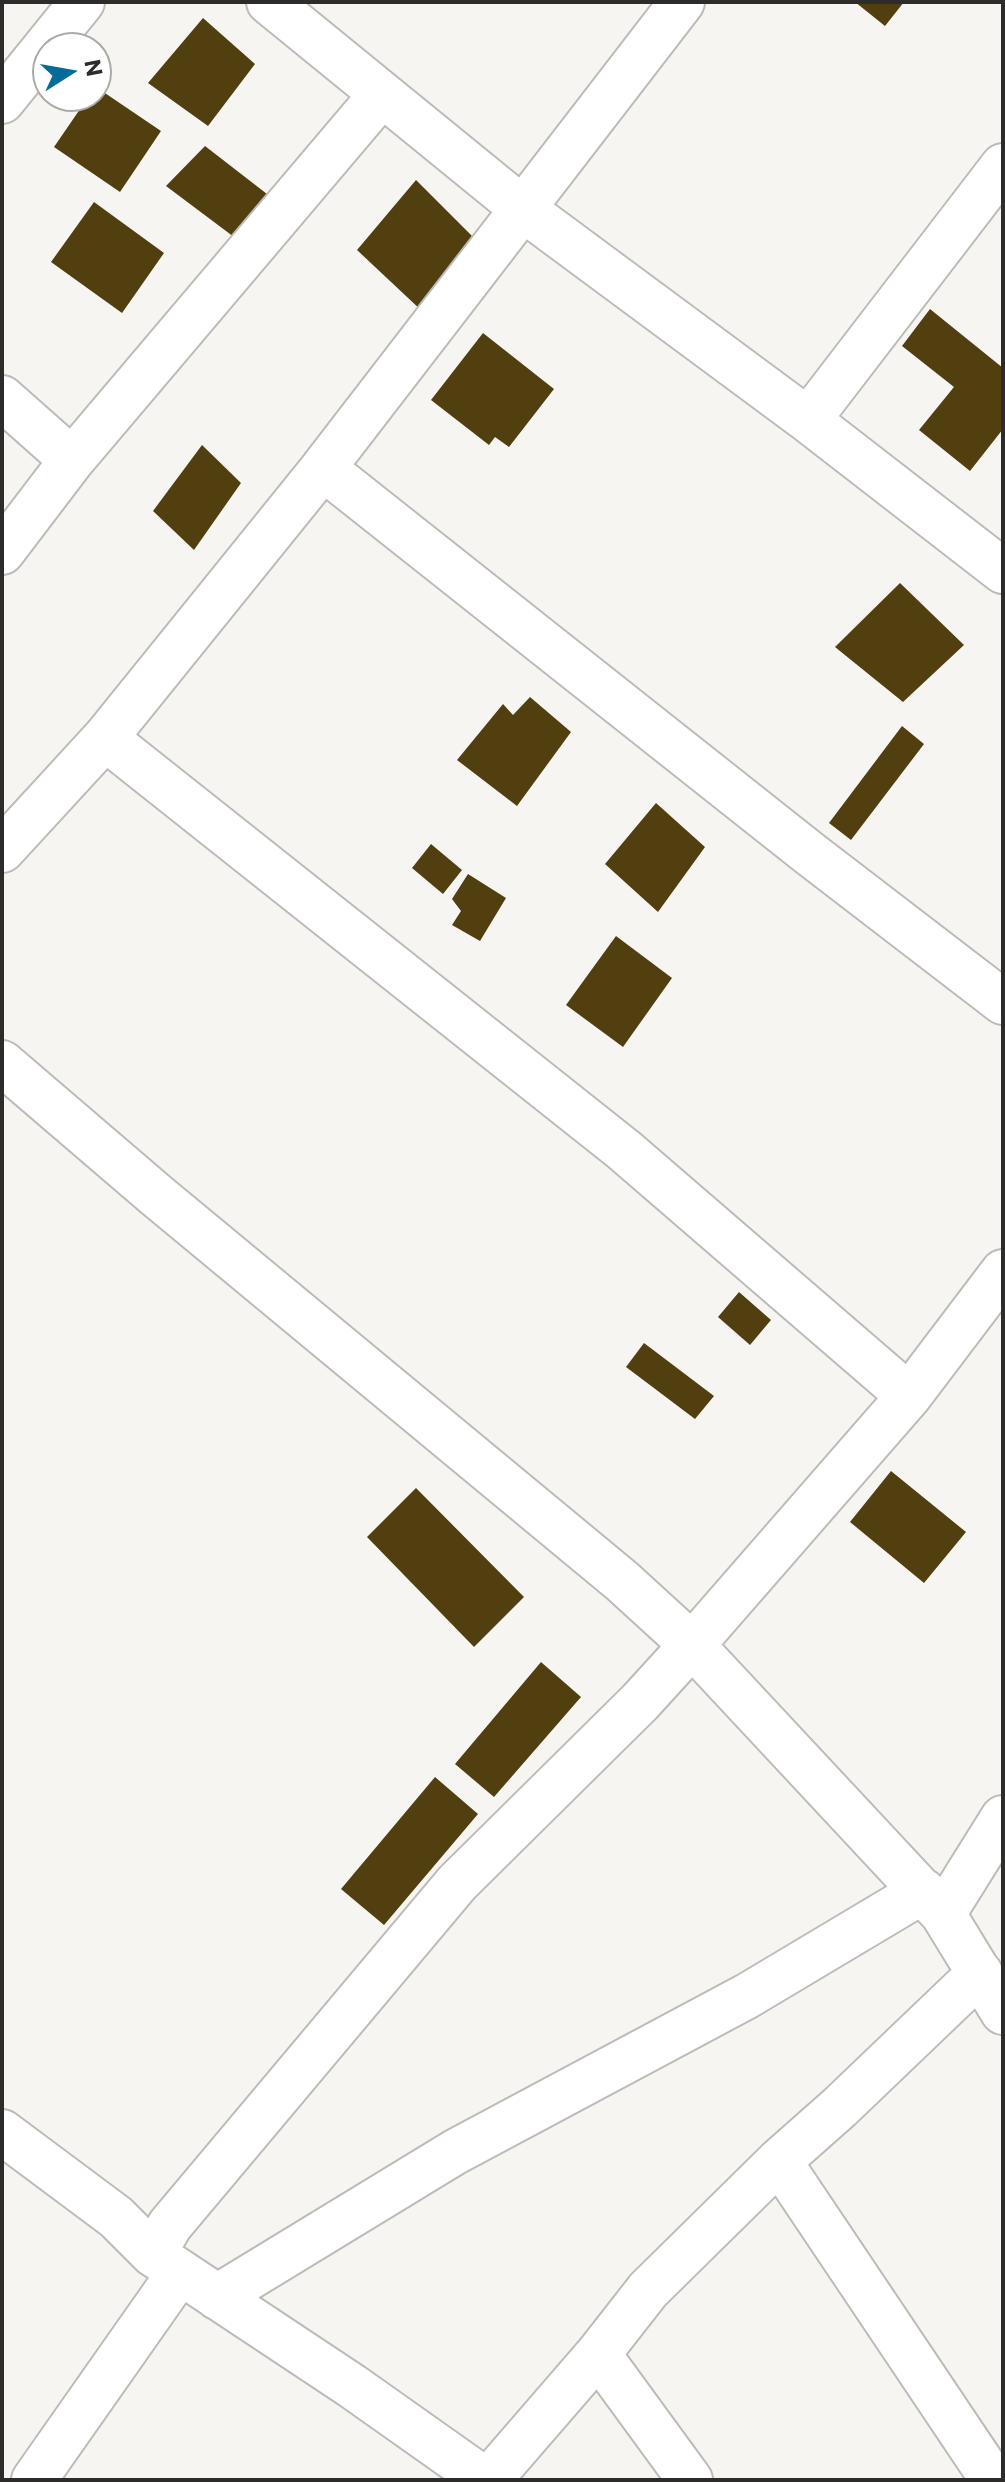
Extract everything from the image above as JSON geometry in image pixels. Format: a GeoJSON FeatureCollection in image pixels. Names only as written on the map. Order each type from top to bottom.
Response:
{"type":"FeatureCollection","features":[{"type":"Feature","properties":{"kind":"street"},"geometry":{"type":"LineString","coordinates":[[2,101],[82,2]]}},
{"type":"Feature","properties":{"kind":"street"},"geometry":{"type":"LineString","coordinates":[[269,2],[523,209],[808,420],[1003,571]]}},
{"type":"Feature","properties":{"kind":"street"},"geometry":{"type":"LineString","coordinates":[[2,850],[105,738],[323,468],[682,2]]}},
{"type":"Feature","properties":{"kind":"street"},"geometry":{"type":"LineString","coordinates":[[2,552],[72,460],[382,94]]}},
{"type":"Feature","properties":{"kind":"street"},"geometry":{"type":"LineString","coordinates":[[808,420],[1003,166]]}},
{"type":"Feature","properties":{"kind":"street"},"geometry":{"type":"LineString","coordinates":[[2,398],[72,460]]}},
{"type":"Feature","properties":{"kind":"street"},"geometry":{"type":"LineString","coordinates":[[323,468],[809,853],[1003,1002]]}},
{"type":"Feature","properties":{"kind":"street"},"geometry":{"type":"LineString","coordinates":[[105,738],[624,1150],[909,1396]]}},
{"type":"Feature","properties":{"kind":"street"},"geometry":{"type":"LineString","coordinates":[[2,1063],[156,1195],[622,1581],[692,1645],[933,1903],[1003,2012]]}},
{"type":"Feature","properties":{"kind":"street"},"geometry":{"type":"LineString","coordinates":[[42,2477],[166,2263],[170,2225],[457,1883],[640,1702],[692,1645],[909,1396],[1003,1272]]}},
{"type":"Feature","properties":{"kind":"street"},"geometry":{"type":"LineString","coordinates":[[217,2297],[455,2152],[747,1996],[933,1903],[1003,1818]]}},
{"type":"Feature","properties":{"kind":"street"},"geometry":{"type":"LineString","coordinates":[[3,2135],[116,2217],[166,2263],[487,2480],[598,2354],[648,2290],[779,2161],[863,2086],[980,1973]]}},
{"type":"Feature","properties":{"kind":"street"},"geometry":{"type":"LineString","coordinates":[[779,2161],[993,2480]]}},
{"type":"Feature","properties":{"kind":"street"},"geometry":{"type":"LineString","coordinates":[[598,2354],[690,2480]]}},
{"type":"Feature","properties":{"kind":"building"},"geometry":{"type":"Polygon","coordinates":[[[855,2],[904,2],[885,26],[855,2]]]}},
{"type":"Feature","properties":{"kind":"building"},"geometry":{"type":"Polygon","coordinates":[[[203,18],[255,64],[208,126],[148,83],[203,18]]]}},
{"type":"Feature","properties":{"kind":"building"},"geometry":{"type":"Polygon","coordinates":[[[112,98],[161,131],[120,192],[54,147],[78,112],[112,112],[112,98]]]}},
{"type":"Feature","properties":{"kind":"building"},"geometry":{"type":"Polygon","coordinates":[[[205,146],[276,201],[238,240],[166,186],[205,146]]]}},
{"type":"Feature","properties":{"kind":"building"},"geometry":{"type":"Polygon","coordinates":[[[416,180],[479,243],[423,312],[357,250],[416,180]]]}},
{"type":"Feature","properties":{"kind":"building"},"geometry":{"type":"Polygon","coordinates":[[[94,202],[164,253],[122,313],[51,262],[94,202]]]}},
{"type":"Feature","properties":{"kind":"building"},"geometry":{"type":"Polygon","coordinates":[[[930,309],[1003,368],[1003,429],[970,471],[919,430],[954,387],[902,346],[930,309]]]}},
{"type":"Feature","properties":{"kind":"building"},"geometry":{"type":"Polygon","coordinates":[[[483,333],[554,389],[509,447],[495,437],[489,445],[431,400],[483,333]]]}},
{"type":"Feature","properties":{"kind":"building"},"geometry":{"type":"Polygon","coordinates":[[[202,445],[241,483],[194,550],[153,511],[202,445]]]}},
{"type":"Feature","properties":{"kind":"building"},"geometry":{"type":"Polygon","coordinates":[[[900,583],[964,645],[903,702],[835,647],[900,583]]]}},
{"type":"Feature","properties":{"kind":"building"},"geometry":{"type":"Polygon","coordinates":[[[530,697],[571,732],[517,806],[457,760],[503,704],[513,715],[530,697]]]}},
{"type":"Feature","properties":{"kind":"building"},"geometry":{"type":"Polygon","coordinates":[[[902,726],[924,744],[851,840],[829,823],[902,726]]]}},
{"type":"Feature","properties":{"kind":"building"},"geometry":{"type":"Polygon","coordinates":[[[656,803],[705,847],[658,912],[605,864],[656,803]]]}},
{"type":"Feature","properties":{"kind":"building"},"geometry":{"type":"Polygon","coordinates":[[[431,844],[462,870],[443,894],[412,868],[431,844]]]}},
{"type":"Feature","properties":{"kind":"building"},"geometry":{"type":"Polygon","coordinates":[[[468,874],[506,898],[480,941],[452,925],[461,911],[452,899],[468,874]]]}},
{"type":"Feature","properties":{"kind":"building"},"geometry":{"type":"Polygon","coordinates":[[[616,936],[672,978],[623,1047],[566,1005],[616,936]]]}},
{"type":"Feature","properties":{"kind":"building"},"geometry":{"type":"Polygon","coordinates":[[[739,1292],[771,1320],[750,1345],[718,1317],[739,1292]]]}},
{"type":"Feature","properties":{"kind":"building"},"geometry":{"type":"Polygon","coordinates":[[[644,1343],[714,1396],[695,1419],[626,1367],[644,1343]]]}},
{"type":"Feature","properties":{"kind":"building"},"geometry":{"type":"Polygon","coordinates":[[[891,1471],[966,1532],[924,1583],[850,1522],[891,1471]]]}},
{"type":"Feature","properties":{"kind":"building"},"geometry":{"type":"Polygon","coordinates":[[[416,1488],[524,1597],[474,1647],[367,1537],[416,1488]]]}},
{"type":"Feature","properties":{"kind":"building"},"geometry":{"type":"Polygon","coordinates":[[[541,1662],[581,1697],[494,1797],[455,1764],[541,1662]]]}},
{"type":"Feature","properties":{"kind":"building"},"geometry":{"type":"Polygon","coordinates":[[[435,1777],[478,1814],[384,1925],[341,1889],[435,1777]]]}}]}
